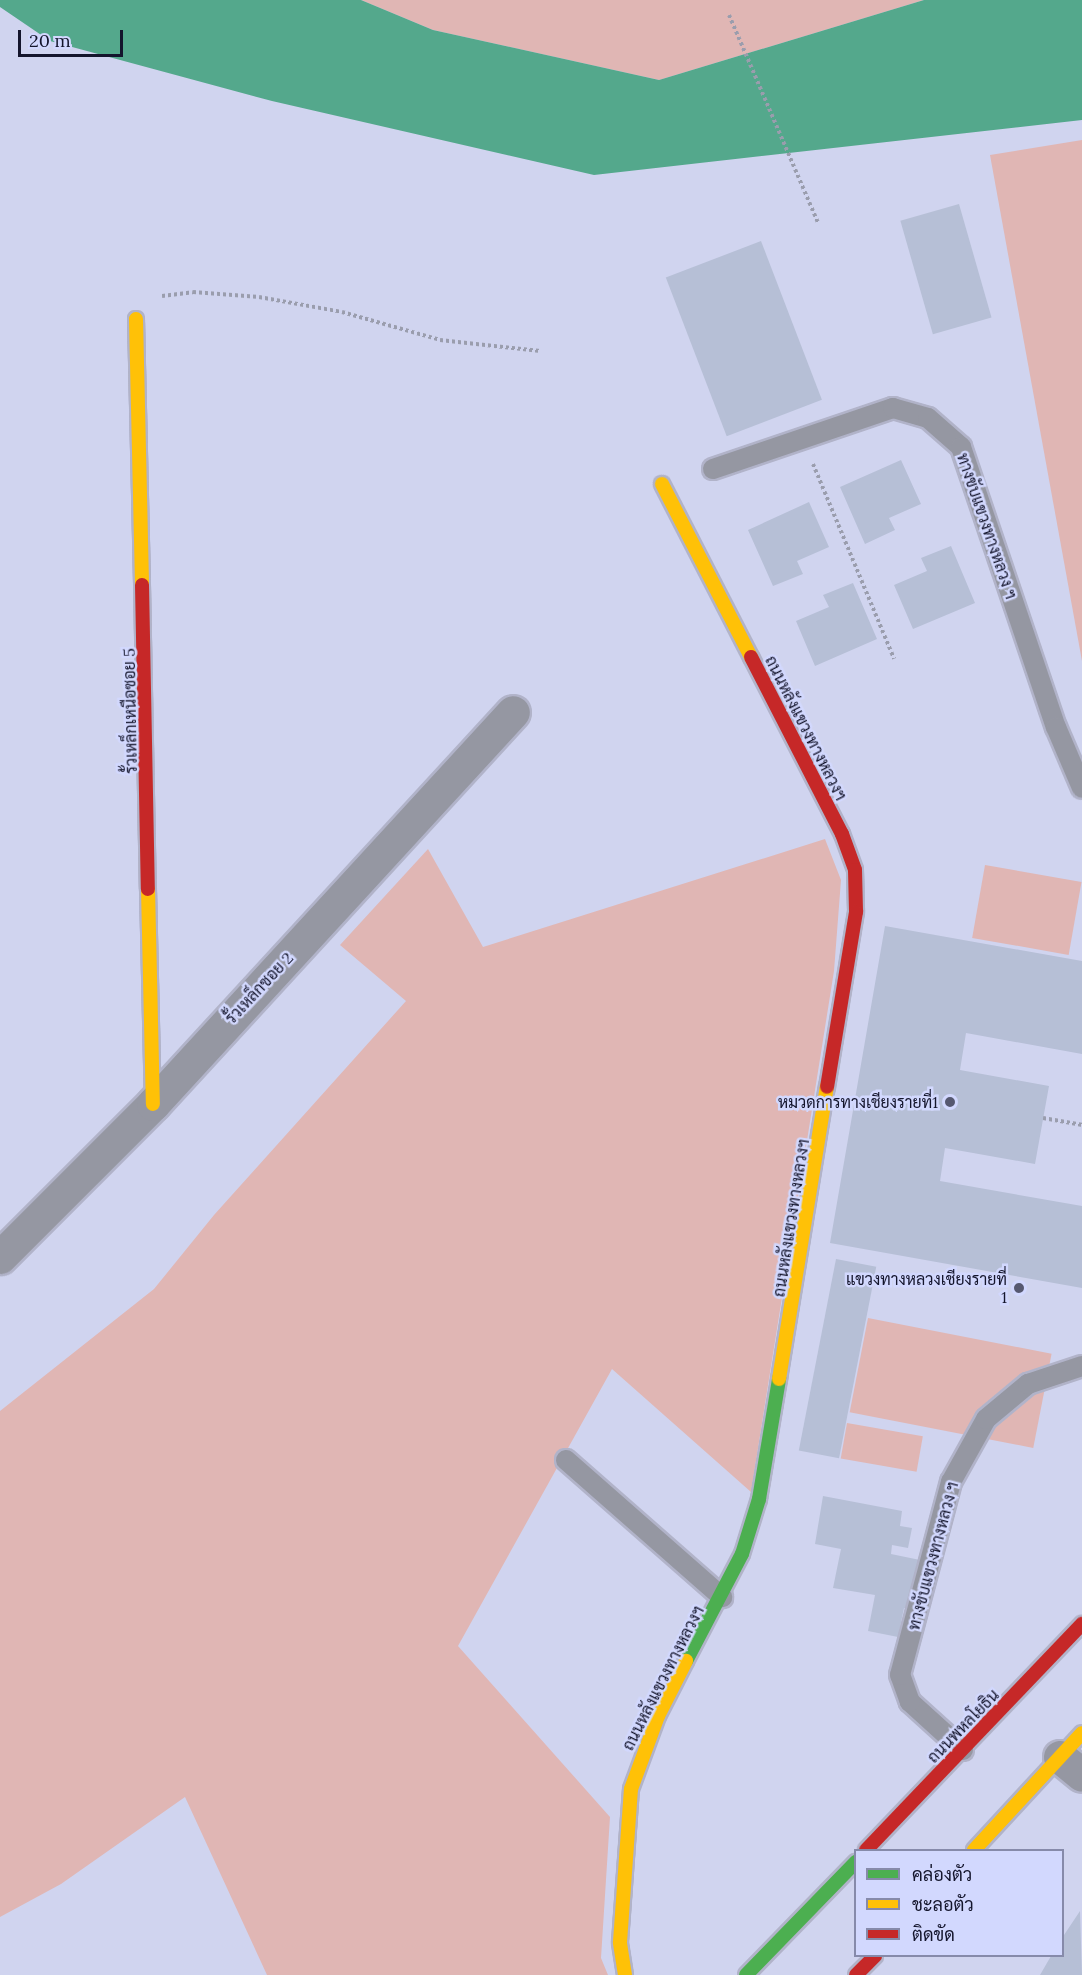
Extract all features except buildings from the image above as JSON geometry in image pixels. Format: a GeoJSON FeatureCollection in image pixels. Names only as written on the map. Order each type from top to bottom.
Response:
{"type":"FeatureCollection","features":[{"type":"Feature","properties":{"kind":"street","name":"รั้วเหล็กเหนือซอย 5"},"geometry":{"type":"LineString","coordinates":[[136,319],[153,1104]]}},
{"type":"Feature","properties":{"kind":"street","name":"ถนนหลังแขวงทางหลวงฯ"},"geometry":{"type":"LineString","coordinates":[[625,1975],[620,1942],[631,1790],[658,1716],[722,1597],[742,1554],[759,1499],[856,912],[855,870],[842,834],[662,484]]}},
{"type":"Feature","properties":{"kind":"street","name":"รั้วเหล็กซอย 2"},"geometry":{"type":"LineString","coordinates":[[0,1257],[153,1104],[513,712]]}},
{"type":"Feature","properties":{"kind":"street","name":"ถนนพหลโยธิน"},"geometry":{"type":"LineString","coordinates":[[868,1849],[1082,1624]]}},
{"type":"Feature","properties":{"kind":"street"},"geometry":{"type":"LineString","coordinates":[[976,1849],[1071,1766],[1082,1733]]}},
{"type":"Feature","properties":{"kind":"street"},"geometry":{"type":"LineString","coordinates":[[746,1975],[854,1863]]}},
{"type":"Feature","properties":{"kind":"street"},"geometry":{"type":"LineString","coordinates":[[856,1975],[875,1957]]}},
{"type":"Feature","properties":{"kind":"lane","name":"ทางขับแขวงทางหลวง ฯ"},"geometry":{"type":"LineString","coordinates":[[713,469],[893,408],[927,418],[961,447],[1056,728],[1082,788]]}},
{"type":"Feature","properties":{"kind":"lane","name":"ทางขับแขวงทางหลวง ฯ"},"geometry":{"type":"LineString","coordinates":[[963,1750],[910,1702],[900,1675],[951,1482],[986,1419],[1028,1384],[1082,1366]]}},
{"type":"Feature","properties":{"kind":"lane"},"geometry":{"type":"LineString","coordinates":[[566,1460],[722,1597]]}},
{"type":"Feature","properties":{"kind":"path"},"geometry":{"type":"LineString","coordinates":[[729,15],[818,223]]}},
{"type":"Feature","properties":{"kind":"path"},"geometry":{"type":"LineString","coordinates":[[136,319],[144,303],[169,293],[259,297],[342,312],[440,340],[540,351]]}},
{"type":"Feature","properties":{"kind":"path"},"geometry":{"type":"LineString","coordinates":[[802,438],[894,659]]}},
{"type":"Feature","properties":{"kind":"path"},"geometry":{"type":"LineString","coordinates":[[1043,1118],[1082,1125]]}},
{"type":"Feature","properties":{"kind":"shaded area"},"geometry":{"type":"Polygon","coordinates":[[[0,0],[361,0],[433,30],[659,80],[924,0],[1082,0],[1082,120],[594,175],[272,101],[50,41],[0,7],[0,0]]]}},
{"type":"Feature","properties":{"kind":"shaded area"},"geometry":{"type":"Polygon","coordinates":[[[361,0],[924,0],[659,80],[433,30],[361,0]]]}},
{"type":"Feature","properties":{"kind":"shaded area"},"geometry":{"type":"Polygon","coordinates":[[[1082,140],[1082,661],[990,155],[1082,140]]]}},
{"type":"Feature","properties":{"kind":"shaded area"},"geometry":{"type":"Polygon","coordinates":[[[825,839],[841,880],[834,971],[751,1492],[612,1369],[458,1646],[610,1817],[601,1958],[608,1975],[267,1975],[185,1797],[61,1884],[0,1917],[0,1411],[154,1289],[214,1215],[406,1001],[340,945],[428,849],[483,947],[825,839]]]}},
{"type":"Feature","properties":{"kind":"shaded area"},"geometry":{"type":"Polygon","coordinates":[[[985,865],[1082,882],[1069,955],[972,938],[985,865]]]}},
{"type":"Feature","properties":{"kind":"shaded area"},"geometry":{"type":"Polygon","coordinates":[[[868,1318],[1052,1354],[1033,1448],[850,1412],[868,1318]]]}},
{"type":"Feature","properties":{"kind":"shaded area"},"geometry":{"type":"Polygon","coordinates":[[[847,1423],[923,1436],[917,1472],[841,1458],[847,1423]]]}},
{"type":"Feature","properties":{"kind":"traffic: fast"},"geometry":{"type":"LineString","coordinates":[[686,1661],[742,1554],[759,1499],[779,1379]]}},
{"type":"Feature","properties":{"kind":"traffic: fast"},"geometry":{"type":"LineString","coordinates":[[746,1975],[854,1864]]}},
{"type":"Feature","properties":{"kind":"traffic: slow"},"geometry":{"type":"LineString","coordinates":[[136,319],[142,585]]}},
{"type":"Feature","properties":{"kind":"traffic: slow"},"geometry":{"type":"LineString","coordinates":[[662,484],[751,657]]}},
{"type":"Feature","properties":{"kind":"traffic: slow"},"geometry":{"type":"LineString","coordinates":[[148,889],[153,1104]]}},
{"type":"Feature","properties":{"kind":"traffic: slow"},"geometry":{"type":"LineString","coordinates":[[779,1379],[827,1087]]}},
{"type":"Feature","properties":{"kind":"traffic: slow"},"geometry":{"type":"LineString","coordinates":[[625,1975],[620,1942],[631,1789],[658,1716],[686,1661]]}},
{"type":"Feature","properties":{"kind":"traffic: slow"},"geometry":{"type":"LineString","coordinates":[[975,1849],[1082,1733]]}},
{"type":"Feature","properties":{"kind":"traffic: jam"},"geometry":{"type":"LineString","coordinates":[[142,585],[148,889]]}},
{"type":"Feature","properties":{"kind":"traffic: jam"},"geometry":{"type":"LineString","coordinates":[[751,657],[842,834],[855,870],[856,912],[827,1087]]}},
{"type":"Feature","properties":{"kind":"traffic: jam"},"geometry":{"type":"LineString","coordinates":[[867,1849],[1082,1624]]}},
{"type":"Feature","properties":{"kind":"traffic: jam"},"geometry":{"type":"LineString","coordinates":[[856,1975],[874,1957]]}},
{"type":"Feature","properties":{"kind":"place","name":"หมวดการทางเชียงรายที่1"},"geometry":{"type":"Point","coordinates":[950,1102]}},
{"type":"Feature","properties":{"kind":"place","name":"แขวงทางหลวงเชียงรายที่ 1"},"geometry":{"type":"Point","coordinates":[1019,1288]}}]}
